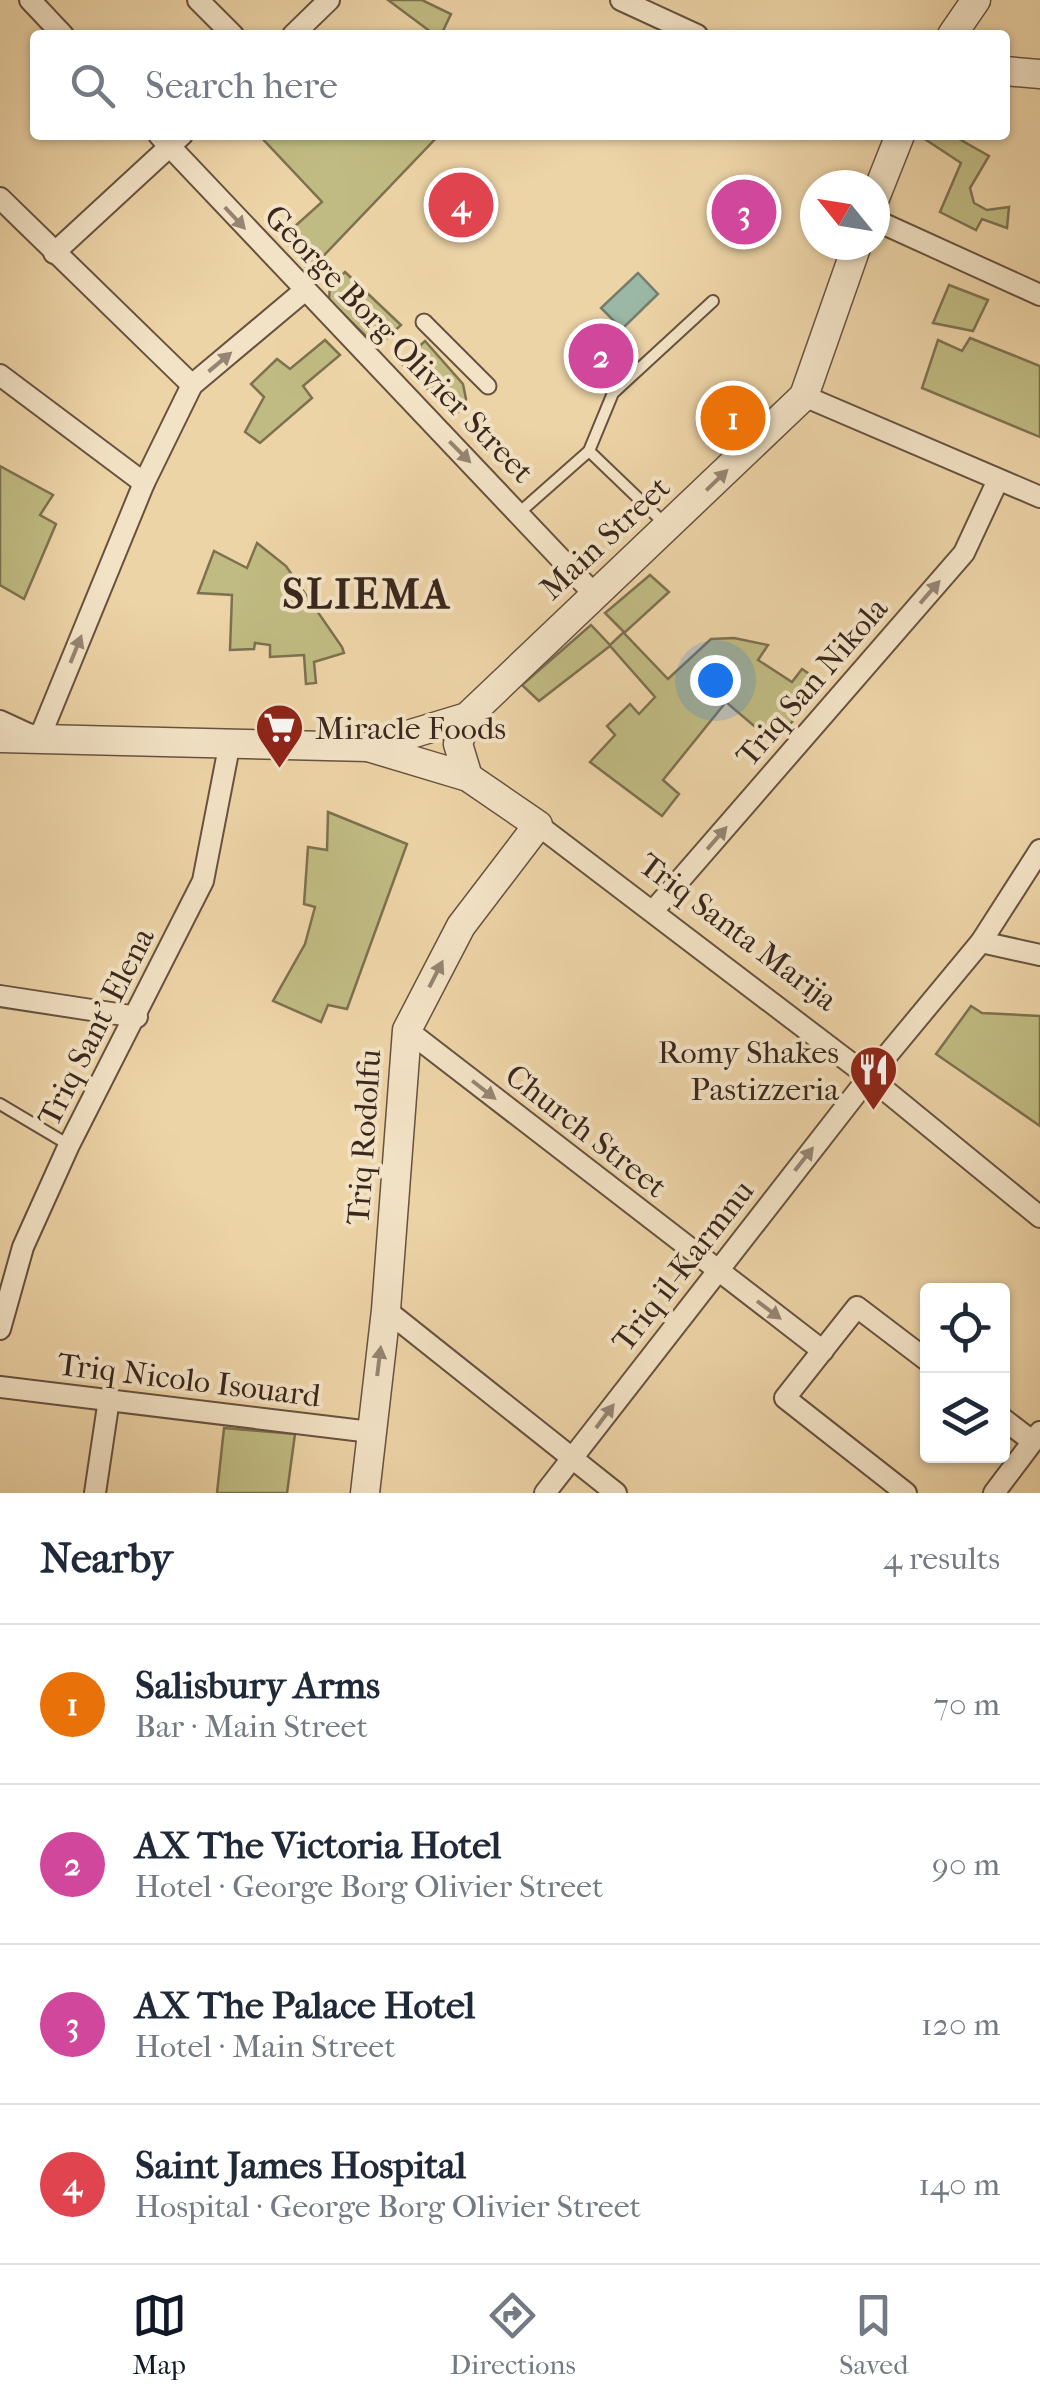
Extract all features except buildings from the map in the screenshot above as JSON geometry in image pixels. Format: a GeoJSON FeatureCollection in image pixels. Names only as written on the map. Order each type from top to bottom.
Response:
{"type":"FeatureCollection","features":[{"type":"Feature","properties":{"kind":"street"},"geometry":{"type":"LineString","coordinates":[[30,0],[58,30]]}},
{"type":"Feature","properties":{"kind":"street"},"geometry":{"type":"LineString","coordinates":[[198,0],[228,30]]}},
{"type":"Feature","properties":{"kind":"street"},"geometry":{"type":"LineString","coordinates":[[298,30],[329,0]]}},
{"type":"Feature","properties":{"kind":"street"},"geometry":{"type":"LineString","coordinates":[[621,0],[685,30]]}},
{"type":"Feature","properties":{"kind":"street"},"geometry":{"type":"LineString","coordinates":[[955,30],[976,0]]}},
{"type":"Feature","properties":{"kind":"street"},"geometry":{"type":"LineString","coordinates":[[1010,72],[1040,74]]}},
{"type":"Feature","properties":{"kind":"street"},"geometry":{"type":"LineString","coordinates":[[54,253],[169,140]]}},
{"type":"Feature","properties":{"kind":"street","name":"George Borg Olivier Street"},"geometry":{"type":"LineString","coordinates":[[171,140],[304,292],[520,512],[596,596]]}},
{"type":"Feature","properties":{"kind":"street"},"geometry":{"type":"LineString","coordinates":[[886,170],[898,140]]}},
{"type":"Feature","properties":{"kind":"street"},"geometry":{"type":"LineString","coordinates":[[0,198],[192,385]]}},
{"type":"Feature","properties":{"kind":"street"},"geometry":{"type":"LineString","coordinates":[[890,227],[1040,294]]}},
{"type":"Feature","properties":{"kind":"street","name":"Main Street"},"geometry":{"type":"LineString","coordinates":[[368,747],[467,716],[804,396],[853,260]]}},
{"type":"Feature","properties":{"kind":"street"},"geometry":{"type":"LineString","coordinates":[[38,739],[144,483],[192,385],[304,292]]}},
{"type":"Feature","properties":{"kind":"street"},"geometry":{"type":"LineString","coordinates":[[424,322],[488,386]]}},
{"type":"Feature","properties":{"kind":"street"},"geometry":{"type":"LineString","coordinates":[[0,375],[144,483]]}},
{"type":"Feature","properties":{"kind":"street"},"geometry":{"type":"LineString","coordinates":[[804,396],[1040,497]]}},
{"type":"Feature","properties":{"kind":"street","name":"Triq San Nikola"},"geometry":{"type":"LineString","coordinates":[[653,912],[964,554],[998,480]]}},
{"type":"Feature","properties":{"kind":"street"},"geometry":{"type":"LineString","coordinates":[[467,716],[458,744],[468,777]]}},
{"type":"Feature","properties":{"kind":"street"},"geometry":{"type":"LineString","coordinates":[[0,721],[38,739]]}},
{"type":"Feature","properties":{"kind":"street"},"geometry":{"type":"LineString","coordinates":[[0,738],[229,747],[368,747]]}},
{"type":"Feature","properties":{"kind":"street","name":"Triq Sant' Elena"},"geometry":{"type":"LineString","coordinates":[[0,1330],[23,1247],[69,1145],[203,881],[229,747]]}},
{"type":"Feature","properties":{"kind":"street","name":"Triq Santa Marija"},"geometry":{"type":"LineString","coordinates":[[368,747],[468,777],[538,825],[869,1076],[1040,1217]]}},
{"type":"Feature","properties":{"kind":"street","name":"Triq Rodolfu"},"geometry":{"type":"LineString","coordinates":[[365,1493],[386,1310],[407,1030],[461,926],[538,825]]}},
{"type":"Feature","properties":{"kind":"street","name":"Triq il-Karmnu"},"geometry":{"type":"LineString","coordinates":[[545,1493],[869,1076],[981,942],[1038,861]]}},
{"type":"Feature","properties":{"kind":"street"},"geometry":{"type":"LineString","coordinates":[[981,942],[1040,955]]}},
{"type":"Feature","properties":{"kind":"street"},"geometry":{"type":"LineString","coordinates":[[0,997],[137,1017]]}},
{"type":"Feature","properties":{"kind":"street","name":"Church Street"},"geometry":{"type":"LineString","coordinates":[[407,1030],[822,1351]]}},
{"type":"Feature","properties":{"kind":"street"},"geometry":{"type":"LineString","coordinates":[[906,1493],[785,1398],[858,1307],[920,1355]]}},
{"type":"Feature","properties":{"kind":"street"},"geometry":{"type":"LineString","coordinates":[[386,1310],[616,1493]]}},
{"type":"Feature","properties":{"kind":"street","name":"Triq Nicolo Isouard"},"geometry":{"type":"LineString","coordinates":[[0,1387],[371,1432]]}},
{"type":"Feature","properties":{"kind":"street"},"geometry":{"type":"LineString","coordinates":[[95,1493],[109,1399]]}},
{"type":"Feature","properties":{"kind":"street"},"geometry":{"type":"LineString","coordinates":[[994,1493],[1036,1436],[1010,1422]]}},
{"type":"Feature","properties":{"kind":"lane"},"geometry":{"type":"LineString","coordinates":[[520,512],[589,451],[613,393],[713,300]]}},
{"type":"Feature","properties":{"kind":"lane"},"geometry":{"type":"LineString","coordinates":[[589,451],[668,527]]}},
{"type":"Feature","properties":{"kind":"lane"},"geometry":{"type":"LineString","coordinates":[[0,1104],[69,1145]]}},
{"type":"Feature","properties":{"kind":"shaded area"},"geometry":{"type":"Polygon","coordinates":[[[388,0],[422,0],[451,14],[443,30],[428,30],[388,0]]]}},
{"type":"Feature","properties":{"kind":"shaded area"},"geometry":{"type":"Polygon","coordinates":[[[264,140],[434,140],[309,271],[283,237],[322,202],[264,140]]]}},
{"type":"Feature","properties":{"kind":"shaded area"},"geometry":{"type":"Polygon","coordinates":[[[926,140],[961,140],[989,156],[970,188],[974,203],[987,210],[1009,207],[1007,228],[982,219],[976,230],[940,212],[961,163],[926,140]]]}},
{"type":"Feature","properties":{"kind":"shaded area"},"geometry":{"type":"Polygon","coordinates":[[[345,272],[401,325],[377,347],[329,300],[330,286],[345,272]]]}},
{"type":"Feature","properties":{"kind":"shaded area"},"geometry":{"type":"Polygon","coordinates":[[[638,273],[658,294],[622,329],[601,308],[638,273]]]}},
{"type":"Feature","properties":{"kind":"shaded area"},"geometry":{"type":"Polygon","coordinates":[[[949,285],[988,300],[973,331],[933,323],[949,285]]]}},
{"type":"Feature","properties":{"kind":"shaded area"},"geometry":{"type":"Polygon","coordinates":[[[970,338],[1040,366],[1040,437],[922,388],[938,340],[962,351],[970,338]]]}},
{"type":"Feature","properties":{"kind":"shaded area"},"geometry":{"type":"Polygon","coordinates":[[[325,340],[340,355],[303,386],[312,398],[260,443],[245,432],[264,397],[251,384],[277,359],[290,369],[325,340]]]}},
{"type":"Feature","properties":{"kind":"shaded area"},"geometry":{"type":"Polygon","coordinates":[[[425,341],[463,384],[466,399],[458,412],[452,413],[401,363],[425,341]]]}},
{"type":"Feature","properties":{"kind":"shaded area"},"geometry":{"type":"Polygon","coordinates":[[[0,466],[53,495],[40,515],[56,524],[24,599],[0,585],[0,466]]]}},
{"type":"Feature","properties":{"kind":"shaded area"},"geometry":{"type":"Polygon","coordinates":[[[257,543],[286,566],[342,647],[344,653],[314,662],[316,683],[306,684],[304,655],[270,657],[270,645],[255,643],[254,649],[230,650],[232,595],[198,593],[214,551],[247,568],[257,543]]]}},
{"type":"Feature","properties":{"kind":"shaded area"},"geometry":{"type":"Polygon","coordinates":[[[650,575],[669,592],[624,633],[668,679],[711,639],[734,638],[768,645],[758,660],[792,682],[802,669],[824,684],[774,743],[726,702],[663,780],[679,794],[662,816],[590,762],[615,735],[607,726],[630,704],[639,714],[655,697],[610,646],[539,701],[522,685],[591,625],[610,645],[624,632],[605,613],[650,575]]]}},
{"type":"Feature","properties":{"kind":"shaded area"},"geometry":{"type":"Polygon","coordinates":[[[328,812],[407,844],[347,1009],[328,1005],[321,1022],[273,1001],[305,944],[315,907],[304,904],[308,847],[327,850],[328,812]]]}},
{"type":"Feature","properties":{"kind":"shaded area"},"geometry":{"type":"Polygon","coordinates":[[[971,1006],[982,1013],[1040,1016],[1040,1126],[936,1054],[971,1006]]]}},
{"type":"Feature","properties":{"kind":"shaded area"},"geometry":{"type":"Polygon","coordinates":[[[224,1428],[295,1434],[287,1493],[217,1493],[224,1428]]]}},
{"type":"Feature","properties":{"kind":"place","name":"Saint James Hospital"},"geometry":{"type":"Point","coordinates":[461,205]}},
{"type":"Feature","properties":{"kind":"place","name":"AX The Palace Hotel"},"geometry":{"type":"Point","coordinates":[744,212]}},
{"type":"Feature","properties":{"kind":"place","name":"AX The Victoria Hotel"},"geometry":{"type":"Point","coordinates":[601,356]}},
{"type":"Feature","properties":{"kind":"place","name":"Salisbury Arms"},"geometry":{"type":"Point","coordinates":[733,418]}},
{"type":"Feature","properties":{"kind":"place","name":"Miracle Foods"},"geometry":{"type":"Point","coordinates":[280,770]}},
{"type":"Feature","properties":{"kind":"place","name":"Romy Shakes Pastizzeria"},"geometry":{"type":"Point","coordinates":[874,1112]}},
{"type":"Feature","properties":{"kind":"district","name":"SLIEMA"},"geometry":{"type":"Point","coordinates":[367,594]}}]}
